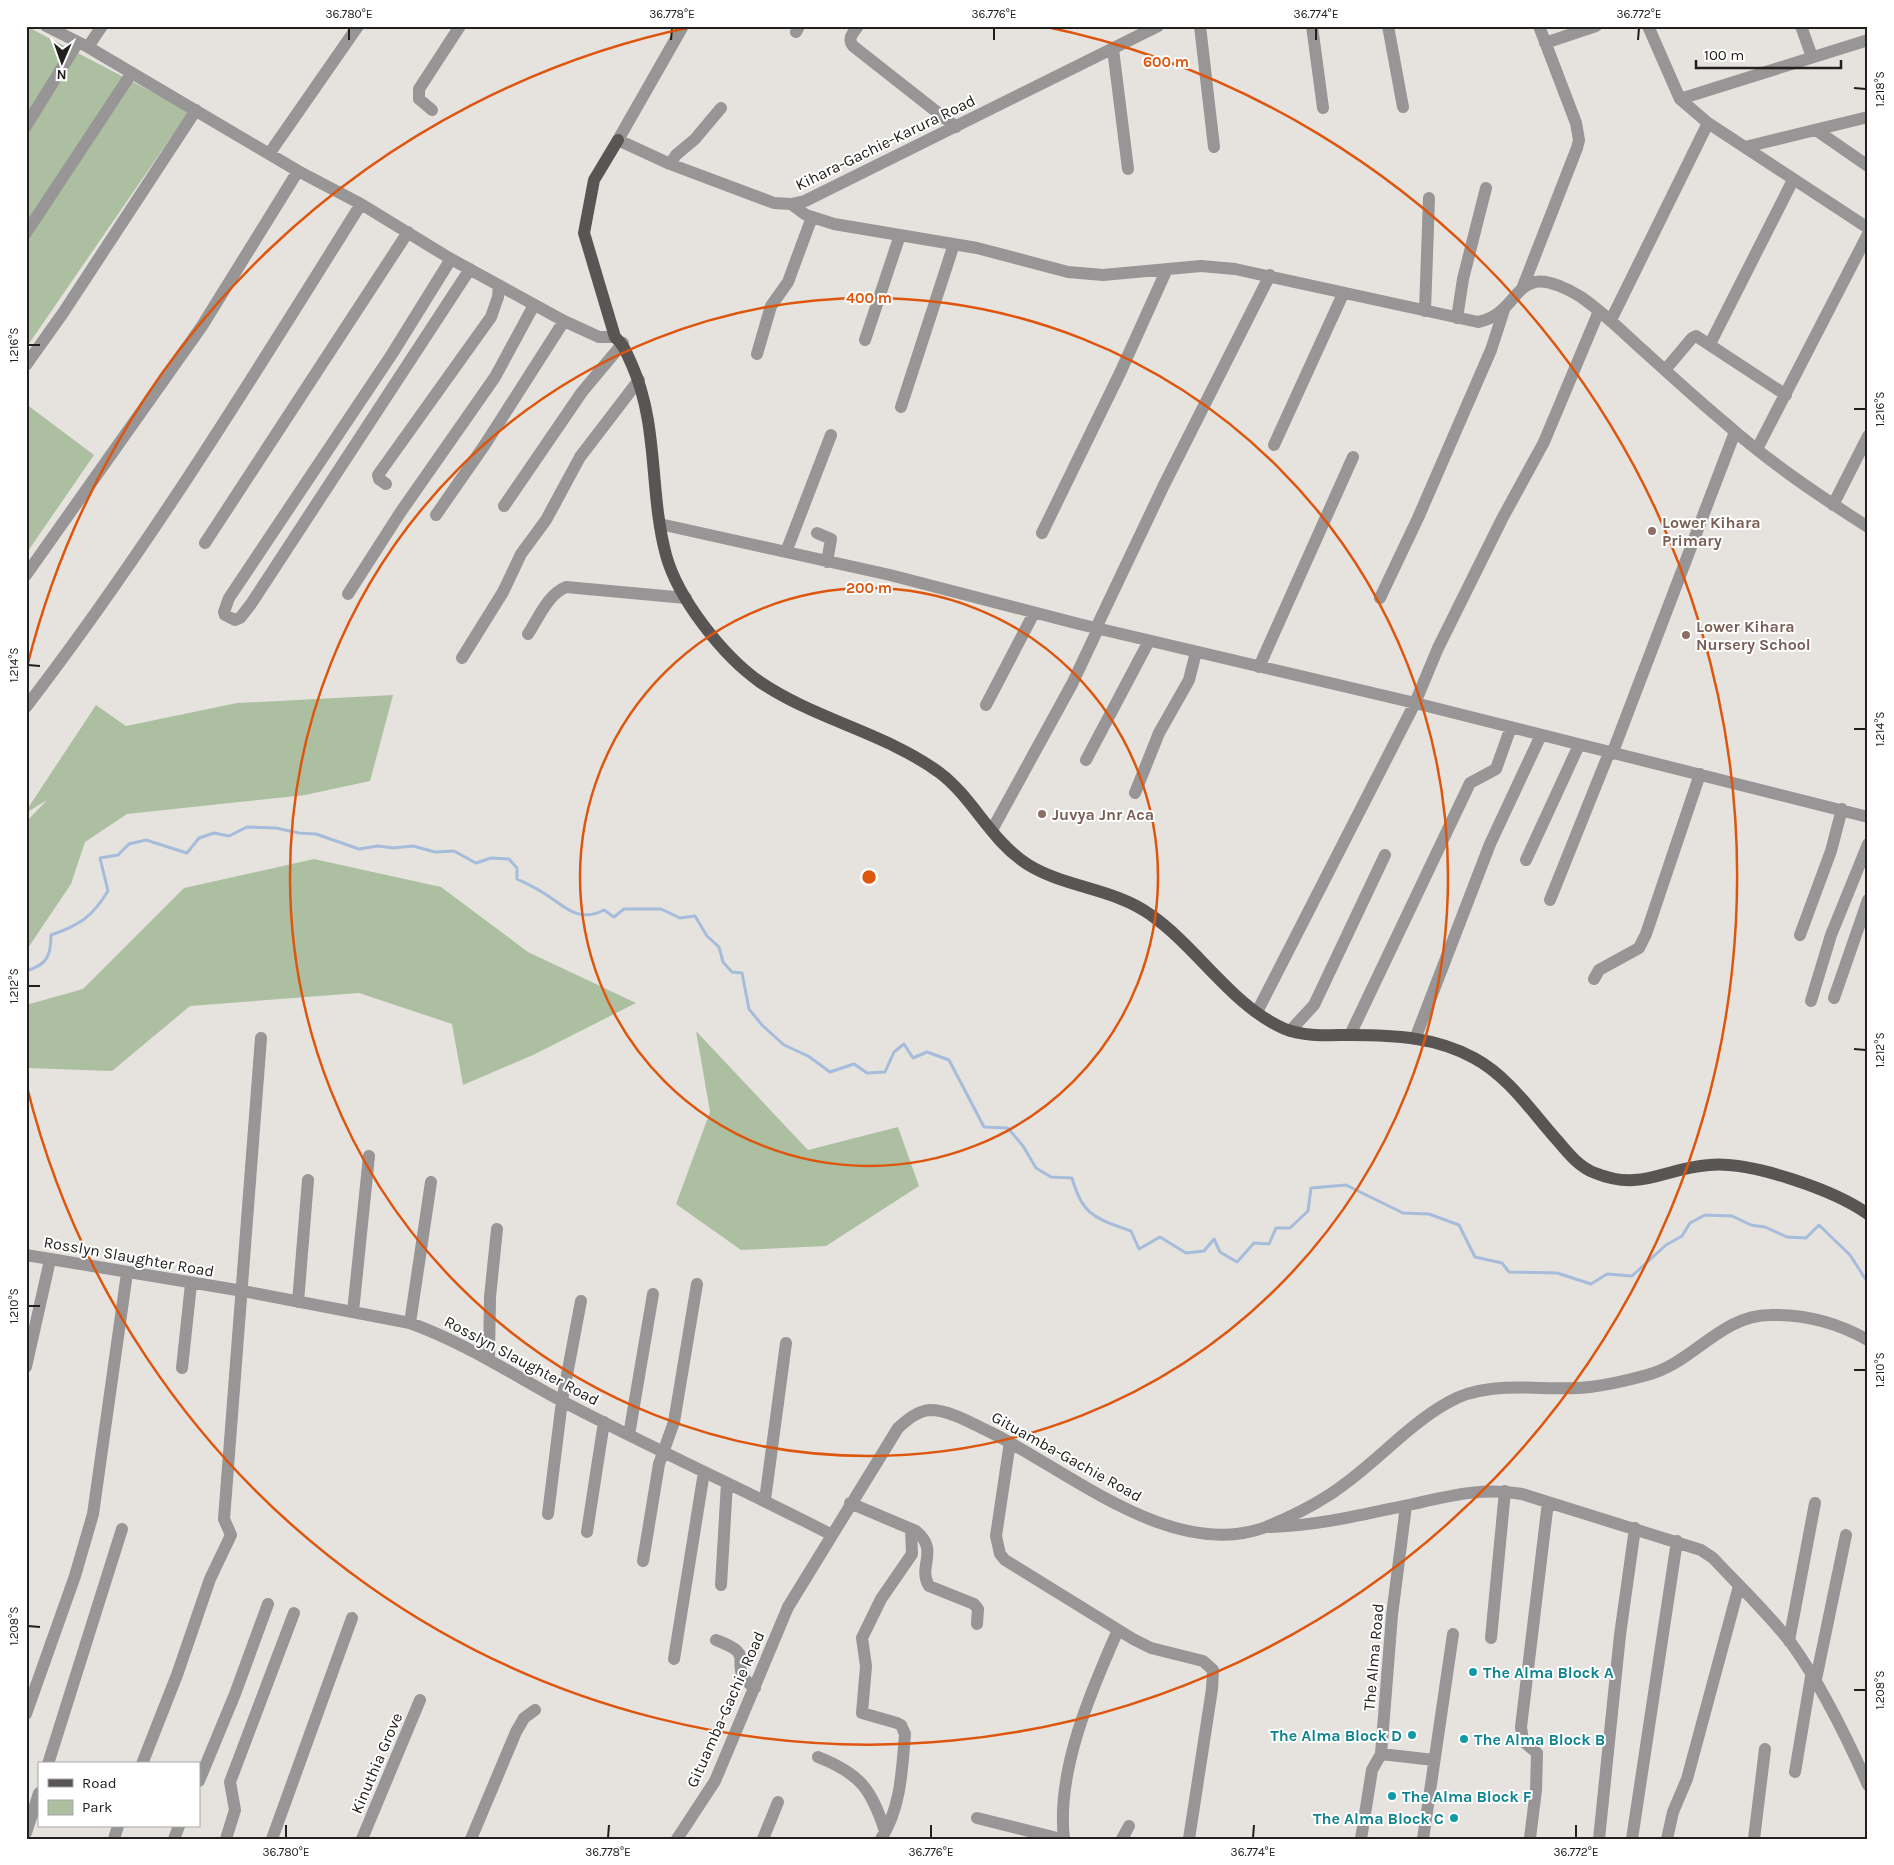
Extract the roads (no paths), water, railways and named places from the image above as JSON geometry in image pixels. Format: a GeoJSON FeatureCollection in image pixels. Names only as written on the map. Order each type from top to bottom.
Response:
{"type":"FeatureCollection","features":[{"type":"Feature","properties":{"kind":"main road"},"geometry":{"type":"LineString","coordinates":[[618,140],[594,180],[584,232],[619,340],[639,380],[649,416],[660,524],[667,558],[678,585],[686,598],[730,654],[758,680],[800,705],[906,751],[943,775],[1005,844],[1026,863],[1053,876],[1129,901],[1153,916],[1257,1012],[1290,1031],[1321,1036],[1393,1035],[1438,1042],[1476,1058],[1501,1077],[1572,1158],[1591,1172],[1619,1180],[1643,1181],[1710,1164],[1739,1165],[1833,1195],[1868,1214]]}},
{"type":"Feature","properties":{"kind":"street"},"geometry":{"type":"LineString","coordinates":[[46,26],[83,44],[298,171],[360,204],[470,269],[564,321],[599,337],[619,340],[504,506]]}},
{"type":"Feature","properties":{"kind":"street"},"geometry":{"type":"LineString","coordinates":[[26,126],[83,44],[102,26]]}},
{"type":"Feature","properties":{"kind":"street"},"geometry":{"type":"LineString","coordinates":[[269,154],[358,26]]}},
{"type":"Feature","properties":{"kind":"street"},"geometry":{"type":"LineString","coordinates":[[432,110],[419,98],[419,89],[460,26]]}},
{"type":"Feature","properties":{"kind":"street"},"geometry":{"type":"LineString","coordinates":[[618,140],[684,26]]}},
{"type":"Feature","properties":{"kind":"street"},"geometry":{"type":"LineString","coordinates":[[858,26],[851,35],[853,46],[956,127]]}},
{"type":"Feature","properties":{"kind":"street","name":"Kihara-Gachie-Karura Road"},"geometry":{"type":"LineString","coordinates":[[618,140],[670,164],[774,203],[791,204],[805,201],[1158,26]]}},
{"type":"Feature","properties":{"kind":"street"},"geometry":{"type":"LineString","coordinates":[[1200,26],[1214,147]]}},
{"type":"Feature","properties":{"kind":"street"},"geometry":{"type":"LineString","coordinates":[[1312,26],[1323,108]]}},
{"type":"Feature","properties":{"kind":"street"},"geometry":{"type":"LineString","coordinates":[[1388,26],[1403,107]]}},
{"type":"Feature","properties":{"kind":"street"},"geometry":{"type":"LineString","coordinates":[[791,204],[812,217],[834,224],[954,244],[1068,272],[1103,274],[1201,266],[1270,275],[1343,294],[1478,322],[1489,320],[1504,310],[1522,289],[1579,140],[1576,123],[1539,26]]}},
{"type":"Feature","properties":{"kind":"street"},"geometry":{"type":"LineString","coordinates":[[1545,43],[1596,26]]}},
{"type":"Feature","properties":{"kind":"street"},"geometry":{"type":"LineString","coordinates":[[1648,26],[1680,100],[1708,123],[1868,228]]}},
{"type":"Feature","properties":{"kind":"street"},"geometry":{"type":"LineString","coordinates":[[1801,26],[1812,57]]}},
{"type":"Feature","properties":{"kind":"street"},"geometry":{"type":"LineString","coordinates":[[1680,100],[1868,40]]}},
{"type":"Feature","properties":{"kind":"street"},"geometry":{"type":"LineString","coordinates":[[1113,49],[1128,169]]}},
{"type":"Feature","properties":{"kind":"street"},"geometry":{"type":"LineString","coordinates":[[26,233],[132,74]]}},
{"type":"Feature","properties":{"kind":"street"},"geometry":{"type":"LineString","coordinates":[[670,164],[676,155],[695,139],[721,108]]}},
{"type":"Feature","properties":{"kind":"street"},"geometry":{"type":"LineString","coordinates":[[26,365],[63,313],[196,110]]}},
{"type":"Feature","properties":{"kind":"street"},"geometry":{"type":"LineString","coordinates":[[1745,147],[1868,117]]}},
{"type":"Feature","properties":{"kind":"street"},"geometry":{"type":"LineString","coordinates":[[1610,320],[1708,123]]}},
{"type":"Feature","properties":{"kind":"street"},"geometry":{"type":"LineString","coordinates":[[1816,130],[1868,166]]}},
{"type":"Feature","properties":{"kind":"street"},"geometry":{"type":"LineString","coordinates":[[26,575],[202,326],[298,171]]}},
{"type":"Feature","properties":{"kind":"street"},"geometry":{"type":"LineString","coordinates":[[1710,344],[1793,180]]}},
{"type":"Feature","properties":{"kind":"street"},"geometry":{"type":"LineString","coordinates":[[1458,318],[1463,279],[1477,217],[1486,188]]}},
{"type":"Feature","properties":{"kind":"street"},"geometry":{"type":"LineString","coordinates":[[1424,311],[1429,198]]}},
{"type":"Feature","properties":{"kind":"street"},"geometry":{"type":"LineString","coordinates":[[26,707],[129,564],[233,409],[360,204]]}},
{"type":"Feature","properties":{"kind":"street"},"geometry":{"type":"LineString","coordinates":[[757,354],[771,306],[788,282],[812,217]]}},
{"type":"Feature","properties":{"kind":"street"},"geometry":{"type":"LineString","coordinates":[[205,543],[408,232]]}},
{"type":"Feature","properties":{"kind":"street"},"geometry":{"type":"LineString","coordinates":[[1757,449],[1868,234]]}},
{"type":"Feature","properties":{"kind":"street"},"geometry":{"type":"LineString","coordinates":[[865,340],[900,235]]}},
{"type":"Feature","properties":{"kind":"street"},"geometry":{"type":"LineString","coordinates":[[901,408],[954,244]]}},
{"type":"Feature","properties":{"kind":"street"},"geometry":{"type":"LineString","coordinates":[[451,258],[392,354],[229,598],[224,612],[230,619],[240,618],[251,604],[470,269]]}},
{"type":"Feature","properties":{"kind":"street"},"geometry":{"type":"LineString","coordinates":[[1042,533],[1120,372],[1167,269]]}},
{"type":"Feature","properties":{"kind":"street"},"geometry":{"type":"LineString","coordinates":[[992,830],[1072,684],[1164,485],[1270,275]]}},
{"type":"Feature","properties":{"kind":"street"},"geometry":{"type":"LineString","coordinates":[[1522,289],[1535,282],[1551,283],[1580,297],[1610,320],[1735,432],[1799,483],[1868,527]]}},
{"type":"Feature","properties":{"kind":"street"},"geometry":{"type":"LineString","coordinates":[[386,484],[379,479],[378,475],[491,317],[498,298],[499,285]]}},
{"type":"Feature","properties":{"kind":"street"},"geometry":{"type":"LineString","coordinates":[[1274,445],[1343,294]]}},
{"type":"Feature","properties":{"kind":"street"},"geometry":{"type":"LineString","coordinates":[[348,594],[400,513],[495,378],[534,304]]}},
{"type":"Feature","properties":{"kind":"street"},"geometry":{"type":"LineString","coordinates":[[1380,598],[1418,518],[1491,350],[1504,310]]}},
{"type":"Feature","properties":{"kind":"street"},"geometry":{"type":"LineString","coordinates":[[1257,1012],[1415,703],[1442,639],[1502,519],[1544,442],[1599,311]]}},
{"type":"Feature","properties":{"kind":"street"},"geometry":{"type":"LineString","coordinates":[[436,515],[486,443],[564,321]]}},
{"type":"Feature","properties":{"kind":"street"},"geometry":{"type":"LineString","coordinates":[[1665,370],[1692,338],[1700,338],[1786,395]]}},
{"type":"Feature","properties":{"kind":"street"},"geometry":{"type":"LineString","coordinates":[[462,658],[503,592],[521,554],[546,520],[580,457],[639,380]]}},
{"type":"Feature","properties":{"kind":"street"},"geometry":{"type":"LineString","coordinates":[[1550,900],[1611,753],[1735,432]]}},
{"type":"Feature","properties":{"kind":"street"},"geometry":{"type":"LineString","coordinates":[[786,552],[831,435]]}},
{"type":"Feature","properties":{"kind":"street"},"geometry":{"type":"LineString","coordinates":[[1833,505],[1868,436]]}},
{"type":"Feature","properties":{"kind":"street"},"geometry":{"type":"LineString","coordinates":[[1260,667],[1353,457]]}},
{"type":"Feature","properties":{"kind":"street"},"geometry":{"type":"LineString","coordinates":[[660,524],[890,575],[1097,629],[1415,703],[1868,817]]}},
{"type":"Feature","properties":{"kind":"street"},"geometry":{"type":"LineString","coordinates":[[817,533],[831,539],[827,562]]}},
{"type":"Feature","properties":{"kind":"street"},"geometry":{"type":"LineString","coordinates":[[528,634],[558,590],[566,587],[686,598]]}},
{"type":"Feature","properties":{"kind":"street"},"geometry":{"type":"LineString","coordinates":[[986,705],[1034,613]]}},
{"type":"Feature","properties":{"kind":"street"},"geometry":{"type":"LineString","coordinates":[[1086,760],[1149,641]]}},
{"type":"Feature","properties":{"kind":"street"},"geometry":{"type":"LineString","coordinates":[[1135,794],[1159,733],[1189,680],[1196,652]]}},
{"type":"Feature","properties":{"kind":"street"},"geometry":{"type":"LineString","coordinates":[[1350,1035],[1466,791],[1477,778],[1496,769],[1511,728]]}},
{"type":"Feature","properties":{"kind":"street"},"geometry":{"type":"LineString","coordinates":[[1415,1039],[1490,844],[1541,735]]}},
{"type":"Feature","properties":{"kind":"street"},"geometry":{"type":"LineString","coordinates":[[1526,860],[1579,745]]}},
{"type":"Feature","properties":{"kind":"street"},"geometry":{"type":"LineString","coordinates":[[1594,979],[1599,970],[1639,948],[1646,934],[1700,774]]}},
{"type":"Feature","properties":{"kind":"street"},"geometry":{"type":"LineString","coordinates":[[1800,935],[1831,851],[1842,810]]}},
{"type":"Feature","properties":{"kind":"street"},"geometry":{"type":"LineString","coordinates":[[1811,1001],[1831,934],[1868,844]]}},
{"type":"Feature","properties":{"kind":"street"},"geometry":{"type":"LineString","coordinates":[[1290,1031],[1314,1005],[1385,855]]}},
{"type":"Feature","properties":{"kind":"street"},"geometry":{"type":"LineString","coordinates":[[1834,998],[1868,900]]}},
{"type":"Feature","properties":{"kind":"street"},"geometry":{"type":"LineString","coordinates":[[143,1762],[177,1675],[210,1579],[231,1535],[224,1520],[261,1038]]}},
{"type":"Feature","properties":{"kind":"street"},"geometry":{"type":"LineString","coordinates":[[353,1312],[370,1156]]}},
{"type":"Feature","properties":{"kind":"street"},"geometry":{"type":"LineString","coordinates":[[298,1302],[308,1180]]}},
{"type":"Feature","properties":{"kind":"street"},"geometry":{"type":"LineString","coordinates":[[410,1323],[431,1182]]}},
{"type":"Feature","properties":{"kind":"street"},"geometry":{"type":"LineString","coordinates":[[489,1358],[490,1297],[496,1229]]}},
{"type":"Feature","properties":{"kind":"street","name":"Rosslyn Slaughter Road"},"geometry":{"type":"LineString","coordinates":[[26,1255],[127,1274],[243,1291],[410,1323],[489,1358],[562,1401],[726,1483],[765,1500],[832,1535]]}},
{"type":"Feature","properties":{"kind":"street"},"geometry":{"type":"LineString","coordinates":[[26,1367],[50,1260]]}},
{"type":"Feature","properties":{"kind":"street"},"geometry":{"type":"LineString","coordinates":[[26,1714],[75,1576],[93,1514],[106,1435],[127,1274]]}},
{"type":"Feature","properties":{"kind":"street"},"geometry":{"type":"LineString","coordinates":[[182,1368],[191,1284]]}},
{"type":"Feature","properties":{"kind":"street"},"geometry":{"type":"LineString","coordinates":[[643,1561],[659,1464],[665,1453],[674,1422],[697,1284]]}},
{"type":"Feature","properties":{"kind":"street"},"geometry":{"type":"LineString","coordinates":[[629,1435],[653,1294]]}},
{"type":"Feature","properties":{"kind":"street"},"geometry":{"type":"LineString","coordinates":[[548,1514],[562,1401],[581,1301]]}},
{"type":"Feature","properties":{"kind":"street","name":"Gituamba-Gachie Road"},"geometry":{"type":"LineString","coordinates":[[677,1839],[714,1781],[788,1607],[850,1503],[898,1428],[910,1417],[919,1413],[930,1410],[949,1414],[1010,1442],[1130,1511],[1176,1528],[1210,1534],[1238,1533],[1264,1528],[1315,1504],[1345,1484],[1446,1403],[1467,1392],[1493,1389],[1581,1388],[1650,1375],[1671,1366],[1712,1336],[1742,1320],[1769,1314],[1827,1321],[1846,1328],[1868,1340]]}},
{"type":"Feature","properties":{"kind":"street"},"geometry":{"type":"LineString","coordinates":[[765,1500],[786,1343]]}},
{"type":"Feature","properties":{"kind":"street"},"geometry":{"type":"LineString","coordinates":[[586,1532],[604,1422]]}},
{"type":"Feature","properties":{"kind":"street"},"geometry":{"type":"LineString","coordinates":[[1010,1442],[996,1536],[1000,1554],[1005,1560],[1054,1592],[1151,1648],[1203,1662],[1213,1670],[1212,1689],[1189,1839]]}},
{"type":"Feature","properties":{"kind":"street"},"geometry":{"type":"LineString","coordinates":[[674,1659],[704,1472]]}},
{"type":"Feature","properties":{"kind":"street"},"geometry":{"type":"LineString","coordinates":[[721,1585],[726,1483]]}},
{"type":"Feature","properties":{"kind":"street"},"geometry":{"type":"LineString","coordinates":[[1264,1528],[1295,1527],[1470,1492],[1505,1491],[1635,1528],[1701,1550],[1713,1558],[1789,1641],[1846,1737],[1868,1785]]}},
{"type":"Feature","properties":{"kind":"street"},"geometry":{"type":"LineString","coordinates":[[1491,1638],[1505,1491]]}},
{"type":"Feature","properties":{"kind":"street"},"geometry":{"type":"LineString","coordinates":[[1530,1838],[1537,1757],[1534,1749],[1523,1740],[1521,1728],[1548,1502]]}},
{"type":"Feature","properties":{"kind":"street"},"geometry":{"type":"LineString","coordinates":[[850,1503],[923,1536],[929,1553],[926,1573],[930,1586],[974,1604],[978,1609],[977,1624]]}},
{"type":"Feature","properties":{"kind":"street"},"geometry":{"type":"LineString","coordinates":[[1789,1641],[1815,1503]]}},
{"type":"Feature","properties":{"kind":"street","name":"The Alma Road"},"geometry":{"type":"LineString","coordinates":[[1362,1839],[1372,1770],[1381,1754],[1392,1615],[1406,1506]]}},
{"type":"Feature","properties":{"kind":"street"},"geometry":{"type":"LineString","coordinates":[[1599,1839],[1620,1635],[1635,1528]]}},
{"type":"Feature","properties":{"kind":"street"},"geometry":{"type":"LineString","coordinates":[[49,1762],[122,1529]]}},
{"type":"Feature","properties":{"kind":"street"},"geometry":{"type":"LineString","coordinates":[[883,1835],[896,1810],[905,1734],[901,1725],[864,1715],[861,1711],[866,1666],[861,1645],[862,1638],[881,1599],[912,1554],[911,1529]]}},
{"type":"Feature","properties":{"kind":"street"},"geometry":{"type":"LineString","coordinates":[[1794,1772],[1846,1535]]}},
{"type":"Feature","properties":{"kind":"street"},"geometry":{"type":"LineString","coordinates":[[1632,1839],[1677,1541]]}},
{"type":"Feature","properties":{"kind":"street"},"geometry":{"type":"LineString","coordinates":[[1667,1839],[1673,1812],[1687,1779],[1739,1586]]}},
{"type":"Feature","properties":{"kind":"street"},"geometry":{"type":"LineString","coordinates":[[200,1779],[236,1694],[268,1604]]}},
{"type":"Feature","properties":{"kind":"street"},"geometry":{"type":"LineString","coordinates":[[226,1839],[236,1810],[230,1782],[294,1613]]}},
{"type":"Feature","properties":{"kind":"street"},"geometry":{"type":"LineString","coordinates":[[272,1839],[352,1618]]}},
{"type":"Feature","properties":{"kind":"street"},"geometry":{"type":"LineString","coordinates":[[977,1818],[1062,1839],[1065,1782],[1092,1692],[1118,1630]]}},
{"type":"Feature","properties":{"kind":"street"},"geometry":{"type":"LineString","coordinates":[[1423,1839],[1453,1634]]}},
{"type":"Feature","properties":{"kind":"street"},"geometry":{"type":"LineString","coordinates":[[716,1640],[737,1651],[743,1680],[754,1688]]}},
{"type":"Feature","properties":{"kind":"street","name":"Kinuthia Grove"},"geometry":{"type":"LineString","coordinates":[[362,1839],[420,1700]]}},
{"type":"Feature","properties":{"kind":"street"},"geometry":{"type":"LineString","coordinates":[[471,1839],[516,1732],[524,1718],[535,1710]]}},
{"type":"Feature","properties":{"kind":"street"},"geometry":{"type":"LineString","coordinates":[[1754,1839],[1765,1749]]}},
{"type":"Feature","properties":{"kind":"street"},"geometry":{"type":"LineString","coordinates":[[1381,1754],[1434,1760]]}},
{"type":"Feature","properties":{"kind":"street"},"geometry":{"type":"LineString","coordinates":[[818,1757],[851,1772],[866,1788],[878,1808],[883,1835]]}},
{"type":"Feature","properties":{"kind":"street"},"geometry":{"type":"LineString","coordinates":[[26,1833],[38,1796]]}},
{"type":"Feature","properties":{"kind":"street"},"geometry":{"type":"LineString","coordinates":[[763,1839],[778,1802]]}},
{"type":"Feature","properties":{"kind":"street"},"geometry":{"type":"LineString","coordinates":[[1122,1839],[1129,1826]]}},
{"type":"Feature","properties":{"kind":"waterway"},"geometry":{"type":"LineString","coordinates":[[26,971],[39,966],[46,959],[49,954],[51,935],[78,924],[91,914],[108,891],[100,858],[118,855],[129,844],[146,840],[187,853],[199,838],[214,833],[229,836],[247,827],[276,828],[299,833],[316,834],[359,849],[378,846],[393,848],[413,846],[435,852],[454,851],[476,863],[491,858],[509,859],[517,868],[517,879],[578,914],[594,914],[604,910],[614,917],[624,909],[661,909],[680,918],[695,916],[707,936],[719,947],[723,962],[732,972],[742,973],[749,1009],[762,1025],[784,1045],[808,1056],[830,1072],[854,1064],[867,1073],[885,1072],[894,1052],[904,1044],[913,1058],[927,1052],[949,1060],[984,1127],[1008,1128],[1023,1146],[1036,1168],[1051,1177],[1072,1178],[1076,1191],[1086,1208],[1100,1219],[1131,1231],[1139,1249],[1160,1237],[1186,1253],[1204,1251],[1214,1239],[1220,1252],[1237,1262],[1254,1243],[1269,1244],[1276,1228],[1290,1228],[1308,1211],[1311,1188],[1346,1185],[1403,1213],[1429,1214],[1459,1225],[1475,1257],[1502,1263],[1509,1272],[1557,1273],[1591,1284],[1607,1274],[1632,1276],[1666,1245],[1682,1236],[1690,1223],[1705,1215],[1732,1216],[1751,1225],[1765,1227],[1787,1237],[1806,1238],[1819,1225],[1850,1255],[1868,1283]]}},
{"type":"Feature","properties":{"kind":"place","name":"Lower Kihara Primary"},"geometry":{"type":"Point","coordinates":[1652,531]}},
{"type":"Feature","properties":{"kind":"place","name":"Lower Kihara Nursery School"},"geometry":{"type":"Point","coordinates":[1686,635]}},
{"type":"Feature","properties":{"kind":"place","name":"Juvya Jnr Aca"},"geometry":{"type":"Point","coordinates":[1042,814]}},
{"type":"Feature","properties":{"kind":"place","name":"The Alma Block A"},"geometry":{"type":"Point","coordinates":[1473,1672]}},
{"type":"Feature","properties":{"kind":"place","name":"The Alma Block D"},"geometry":{"type":"Point","coordinates":[1412,1735]}},
{"type":"Feature","properties":{"kind":"place","name":"The Alma Block B"},"geometry":{"type":"Point","coordinates":[1464,1739]}},
{"type":"Feature","properties":{"kind":"place","name":"The Alma Block F"},"geometry":{"type":"Point","coordinates":[1392,1796]}},
{"type":"Feature","properties":{"kind":"place","name":"The Alma Block C"},"geometry":{"type":"Point","coordinates":[1454,1818]}}]}
